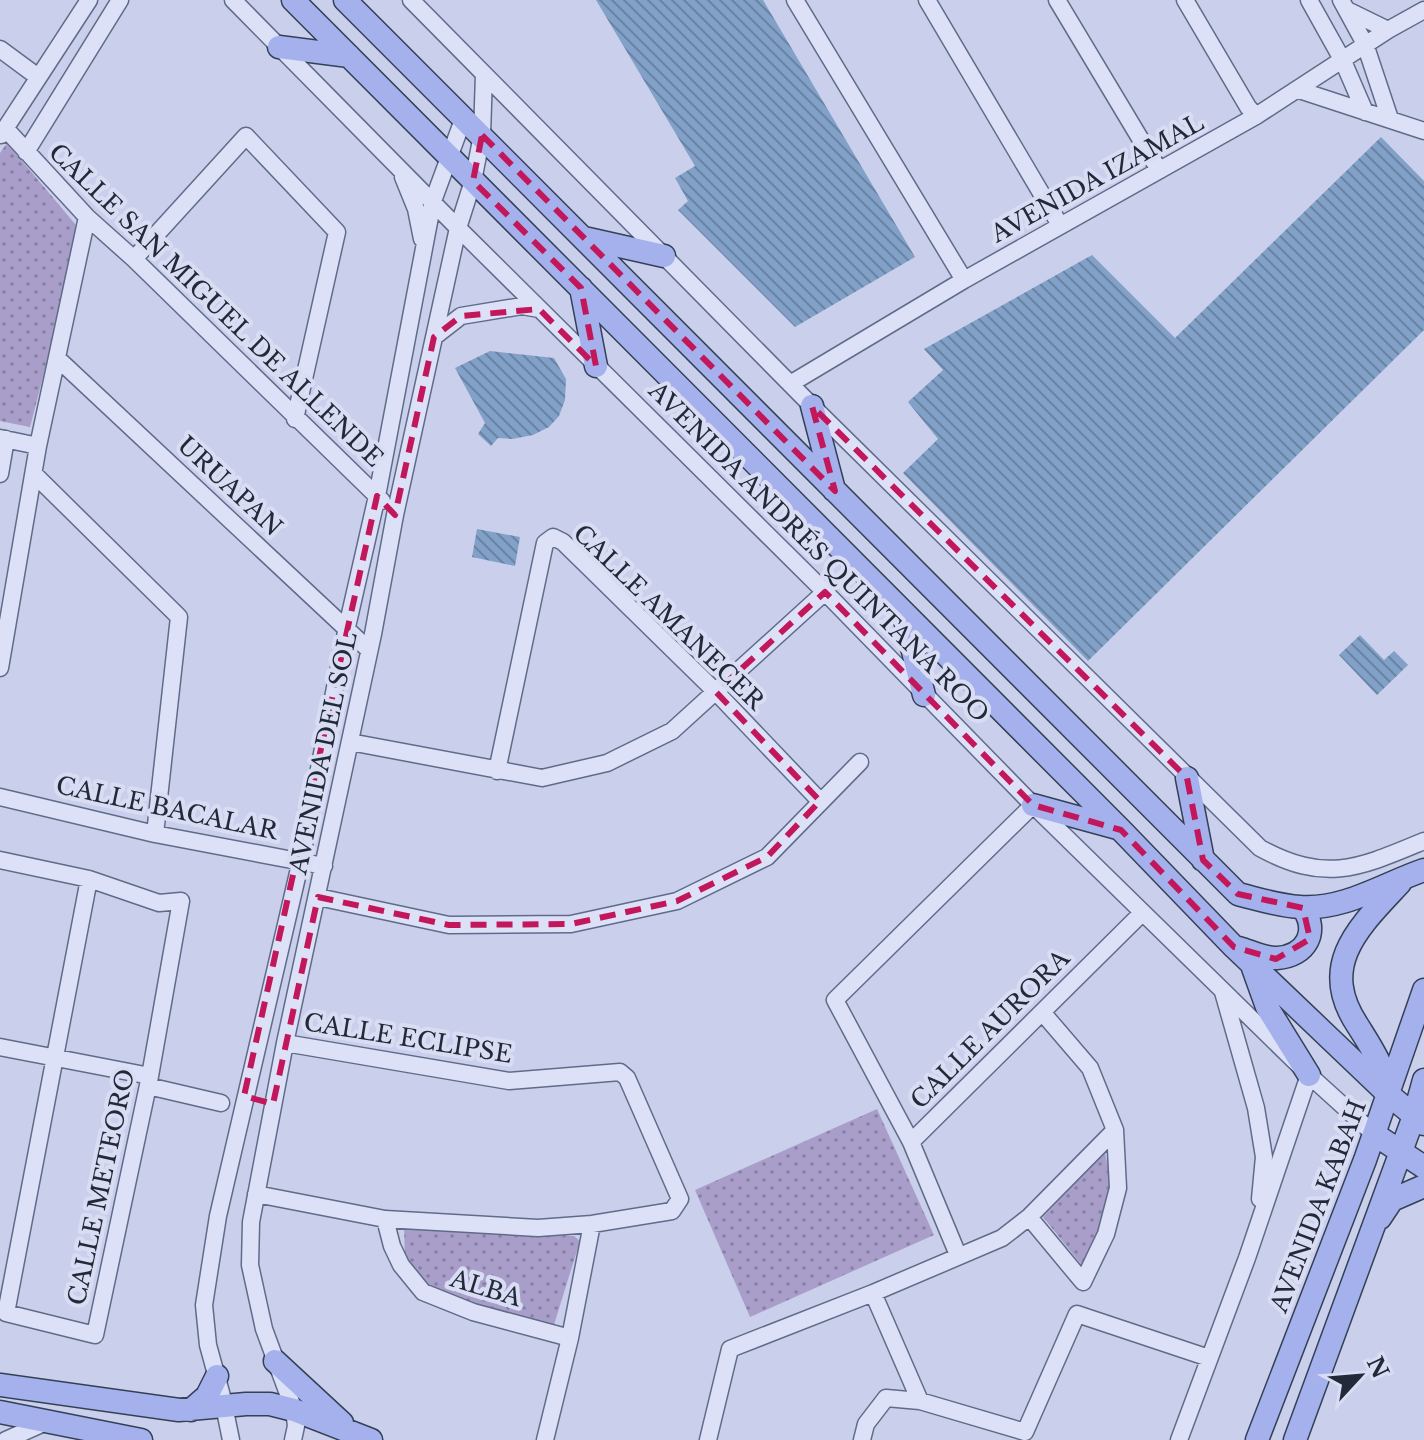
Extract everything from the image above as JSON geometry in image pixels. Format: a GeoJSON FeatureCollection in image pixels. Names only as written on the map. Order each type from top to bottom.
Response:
{"type":"FeatureCollection","features":[{"type":"Feature","properties":{"kind":"main road","name":"AVENIDA ANDRÉS QUINTANA ROO"},"geometry":{"type":"LineString","coordinates":[[293,0],[1234,947],[1419,1120]]}},
{"type":"Feature","properties":{"kind":"main road"},"geometry":{"type":"LineString","coordinates":[[345,0],[1238,894],[1303,908],[1352,900],[1414,874]]}},
{"type":"Feature","properties":{"kind":"main road"},"geometry":{"type":"LineString","coordinates":[[279,47],[349,56]]}},
{"type":"Feature","properties":{"kind":"main road"},"geometry":{"type":"LineString","coordinates":[[582,238],[664,256]]}},
{"type":"Feature","properties":{"kind":"main road"},"geometry":{"type":"LineString","coordinates":[[581,288],[596,366]]}},
{"type":"Feature","properties":{"kind":"main road"},"geometry":{"type":"LineString","coordinates":[[812,406],[835,492]]}},
{"type":"Feature","properties":{"kind":"main road"},"geometry":{"type":"LineString","coordinates":[[903,611],[924,695]]}},
{"type":"Feature","properties":{"kind":"main road"},"geometry":{"type":"LineString","coordinates":[[1187,778],[1203,860]]}},
{"type":"Feature","properties":{"kind":"main road"},"geometry":{"type":"LineString","coordinates":[[1033,805],[1121,830]]}},
{"type":"Feature","properties":{"kind":"main road"},"geometry":{"type":"LineString","coordinates":[[1388,1094],[1383,1070],[1346,1007],[1341,973],[1344,954],[1352,937],[1414,874]]}},
{"type":"Feature","properties":{"kind":"main road"},"geometry":{"type":"LineString","coordinates":[[1234,947],[1276,959],[1301,950],[1310,939],[1312,928],[1303,908]]}},
{"type":"Feature","properties":{"kind":"main road"},"geometry":{"type":"LineString","coordinates":[[1251,963],[1267,1007],[1309,1075]]}},
{"type":"Feature","properties":{"kind":"main road","name":"AVENIDA KABAH"},"geometry":{"type":"LineString","coordinates":[[1257,1440],[1374,1134],[1424,990]]}},
{"type":"Feature","properties":{"kind":"main road"},"geometry":{"type":"LineString","coordinates":[[1295,1440],[1401,1151],[1419,1120],[1424,1080]]}},
{"type":"Feature","properties":{"kind":"main road"},"geometry":{"type":"LineString","coordinates":[[1374,1134],[1424,1167]]}},
{"type":"Feature","properties":{"kind":"main road"},"geometry":{"type":"LineString","coordinates":[[1370,1232],[1392,1200],[1424,1186]]}},
{"type":"Feature","properties":{"kind":"main road"},"geometry":{"type":"LineString","coordinates":[[275,1361],[361,1436]]}},
{"type":"Feature","properties":{"kind":"main road"},"geometry":{"type":"LineString","coordinates":[[191,1410],[207,1396],[217,1376]]}},
{"type":"Feature","properties":{"kind":"main road"},"geometry":{"type":"LineString","coordinates":[[0,1385],[191,1410],[256,1403],[294,1410],[361,1436]]}},
{"type":"Feature","properties":{"kind":"main road"},"geometry":{"type":"LineString","coordinates":[[0,1412],[141,1440]]}},
{"type":"Feature","properties":{"kind":"street"},"geometry":{"type":"LineString","coordinates":[[3,132],[89,0]]}},
{"type":"Feature","properties":{"kind":"street"},"geometry":{"type":"LineString","coordinates":[[26,152],[120,0]]}},
{"type":"Feature","properties":{"kind":"street","name":"AVENIDA ANDRÉS QUINTANA ROO"},"geometry":{"type":"LineString","coordinates":[[233,0],[825,592],[1033,805],[1309,1075],[1374,1134]]}},
{"type":"Feature","properties":{"kind":"street"},"geometry":{"type":"LineString","coordinates":[[411,0],[812,406],[1260,848],[1285,861],[1320,870],[1360,865],[1424,841]]}},
{"type":"Feature","properties":{"kind":"street"},"geometry":{"type":"LineString","coordinates":[[795,0],[964,280]]}},
{"type":"Feature","properties":{"kind":"street"},"geometry":{"type":"LineString","coordinates":[[927,0],[1060,225]]}},
{"type":"Feature","properties":{"kind":"street"},"geometry":{"type":"LineString","coordinates":[[1057,0],[1159,170]]}},
{"type":"Feature","properties":{"kind":"street"},"geometry":{"type":"LineString","coordinates":[[1185,0],[1256,116]]}},
{"type":"Feature","properties":{"kind":"street"},"geometry":{"type":"LineString","coordinates":[[1309,0],[1343,61],[1365,112]]}},
{"type":"Feature","properties":{"kind":"street"},"geometry":{"type":"LineString","coordinates":[[1344,5],[1388,30]]}},
{"type":"Feature","properties":{"kind":"street"},"geometry":{"type":"LineString","coordinates":[[1344,5],[1365,44],[1390,119]]}},
{"type":"Feature","properties":{"kind":"street","name":"AVENIDA IZAMAL"},"geometry":{"type":"LineString","coordinates":[[790,384],[964,280],[1256,116],[1365,44],[1424,10]]}},
{"type":"Feature","properties":{"kind":"street"},"geometry":{"type":"LineString","coordinates":[[0,49],[38,77]]}},
{"type":"Feature","properties":{"kind":"street","name":"AVENIDA DEL SOL"},"geometry":{"type":"LineString","coordinates":[[293,1440],[296,1426],[294,1410],[264,1329],[250,1265],[251,1222],[285,1043],[318,897],[395,515],[458,228],[473,181],[482,135],[484,74]]}},
{"type":"Feature","properties":{"kind":"street"},"geometry":{"type":"LineString","coordinates":[[1299,90],[1424,131]]}},
{"type":"Feature","properties":{"kind":"street","name":"AVENIDA DEL SOL"},"geometry":{"type":"LineString","coordinates":[[231,1440],[208,1345],[204,1305],[218,1216],[301,860],[347,627],[377,496],[433,201],[464,117]]}},
{"type":"Feature","properties":{"kind":"street","name":"CALLE SAN MIGUEL DE ALLENDE"},"geometry":{"type":"LineString","coordinates":[[3,132],[395,515]]}},
{"type":"Feature","properties":{"kind":"street"},"geometry":{"type":"LineString","coordinates":[[134,259],[246,136],[337,232],[295,419]]}},
{"type":"Feature","properties":{"kind":"street"},"geometry":{"type":"LineString","coordinates":[[400,168],[416,209],[423,247]]}},
{"type":"Feature","properties":{"kind":"street"},"geometry":{"type":"LineString","coordinates":[[0,668],[38,446],[87,217]]}},
{"type":"Feature","properties":{"kind":"street"},"geometry":{"type":"LineString","coordinates":[[434,337],[461,316],[522,306],[539,309]]}},
{"type":"Feature","properties":{"kind":"street","name":"URUAPAN"},"geometry":{"type":"LineString","coordinates":[[57,358],[369,650]]}},
{"type":"Feature","properties":{"kind":"street"},"geometry":{"type":"LineString","coordinates":[[0,474],[3,439],[38,446]]}},
{"type":"Feature","properties":{"kind":"street"},"geometry":{"type":"LineString","coordinates":[[34,474],[179,617],[155,834]]}},
{"type":"Feature","properties":{"kind":"street","name":"CALLE AMANECER"},"geometry":{"type":"LineString","coordinates":[[497,771],[545,543],[553,537],[563,542],[716,692],[820,801]]}},
{"type":"Feature","properties":{"kind":"street"},"geometry":{"type":"LineString","coordinates":[[350,742],[542,778],[607,763],[672,731],[825,592]]}},
{"type":"Feature","properties":{"kind":"street"},"geometry":{"type":"LineString","coordinates":[[318,897],[449,925],[571,924],[677,901],[767,857],[860,762]]}},
{"type":"Feature","properties":{"kind":"street","name":"CALLE BACALAR"},"geometry":{"type":"LineString","coordinates":[[0,797],[155,834],[324,866]]}},
{"type":"Feature","properties":{"kind":"street","name":"CALLE AURORA"},"geometry":{"type":"LineString","coordinates":[[1033,805],[835,1000],[911,1142],[1142,913]]}},
{"type":"Feature","properties":{"kind":"street","name":"CALLE METEORO"},"geometry":{"type":"LineString","coordinates":[[0,860],[89,879],[159,903],[181,901],[149,1081],[95,1335],[6,1313],[89,879]]}},
{"type":"Feature","properties":{"kind":"street"},"geometry":{"type":"LineString","coordinates":[[1222,990],[1256,1108],[1264,1157],[1259,1203],[1247,1258]]}},
{"type":"Feature","properties":{"kind":"street"},"geometry":{"type":"LineString","coordinates":[[1029,1217],[1083,1282],[1106,1234],[1118,1188],[1115,1130],[1090,1068],[1042,1012]]}},
{"type":"Feature","properties":{"kind":"street","name":"CALLE ECLIPSE"},"geometry":{"type":"LineString","coordinates":[[256,1194],[385,1219],[538,1228],[592,1224],[672,1211],[680,1199],[627,1078],[620,1072],[509,1081],[285,1043]]}},
{"type":"Feature","properties":{"kind":"street"},"geometry":{"type":"LineString","coordinates":[[0,1047],[55,1057],[221,1103]]}},
{"type":"Feature","properties":{"kind":"street"},"geometry":{"type":"LineString","coordinates":[[1179,1440],[1247,1258],[1309,1075]]}},
{"type":"Feature","properties":{"kind":"street"},"geometry":{"type":"LineString","coordinates":[[244,1096],[273,1104]]}},
{"type":"Feature","properties":{"kind":"street"},"geometry":{"type":"LineString","coordinates":[[708,1440],[730,1349],[1002,1238],[1029,1217],[1115,1130]]}},
{"type":"Feature","properties":{"kind":"street"},"geometry":{"type":"LineString","coordinates":[[911,1142],[958,1255]]}},
{"type":"Feature","properties":{"kind":"street","name":"ALBA"},"geometry":{"type":"LineString","coordinates":[[385,1219],[401,1265],[423,1292],[473,1312],[570,1338]]}},
{"type":"Feature","properties":{"kind":"street"},"geometry":{"type":"LineString","coordinates":[[545,1440],[570,1338],[592,1224]]}},
{"type":"Feature","properties":{"kind":"street"},"geometry":{"type":"LineString","coordinates":[[873,1293],[920,1401]]}},
{"type":"Feature","properties":{"kind":"street"},"geometry":{"type":"LineString","coordinates":[[862,1440],[866,1424],[886,1398],[920,1401],[1025,1432],[1077,1314],[1209,1358]]}},
{"type":"Feature","properties":{"kind":"street"},"geometry":{"type":"LineString","coordinates":[[6,1440],[46,1422]]}},
{"type":"Feature","properties":{"kind":"highlighted area"},"geometry":{"type":"Polygon","coordinates":[[[482,135],[835,491],[812,406],[1187,778],[1203,860],[1238,894],[1303,908],[1310,939],[1276,959],[1234,947],[1121,830],[1033,805],[825,592],[716,692],[820,801],[767,857],[677,901],[571,924],[449,925],[318,897],[273,1104],[244,1096],[377,496],[395,515],[434,337],[461,316],[539,309],[596,366],[581,288],[473,181],[482,135]]]}},
{"type":"Feature","properties":{"kind":"shaded area"},"geometry":{"type":"Polygon","coordinates":[[[7,143],[81,231],[30,427],[0,421],[0,153],[7,143]]]}},
{"type":"Feature","properties":{"kind":"shaded area"},"geometry":{"type":"Polygon","coordinates":[[[877,1109],[934,1235],[750,1317],[695,1190],[877,1109]]]}},
{"type":"Feature","properties":{"kind":"shaded area"},"geometry":{"type":"Polygon","coordinates":[[[1105,1153],[1111,1181],[1101,1225],[1084,1268],[1043,1217],[1105,1153]]]}},
{"type":"Feature","properties":{"kind":"shaded area"},"geometry":{"type":"Polygon","coordinates":[[[404,1224],[574,1236],[580,1241],[553,1328],[425,1290],[405,1263],[404,1224]]]}},
{"type":"Feature","properties":{"kind":"building"},"geometry":{"type":"Polygon","coordinates":[[[596,0],[763,0],[915,257],[795,327],[678,210],[688,201],[675,178],[695,166],[596,0]]]}},
{"type":"Feature","properties":{"kind":"building"},"geometry":{"type":"Polygon","coordinates":[[[1381,137],[1424,181],[1424,330],[1088,661],[903,473],[938,439],[908,402],[943,370],[924,349],[1092,255],[1175,338],[1381,137]]]}},
{"type":"Feature","properties":{"kind":"building"},"geometry":{"type":"Polygon","coordinates":[[[490,351],[554,358],[566,379],[565,400],[559,416],[549,427],[533,435],[498,438],[491,446],[478,434],[485,423],[455,368],[490,351]]]}},
{"type":"Feature","properties":{"kind":"building"},"geometry":{"type":"Polygon","coordinates":[[[477,529],[520,537],[515,566],[472,557],[477,529]]]}},
{"type":"Feature","properties":{"kind":"building"},"geometry":{"type":"Polygon","coordinates":[[[1360,635],[1384,660],[1394,651],[1408,665],[1377,695],[1339,655],[1360,635]]]}}]}
